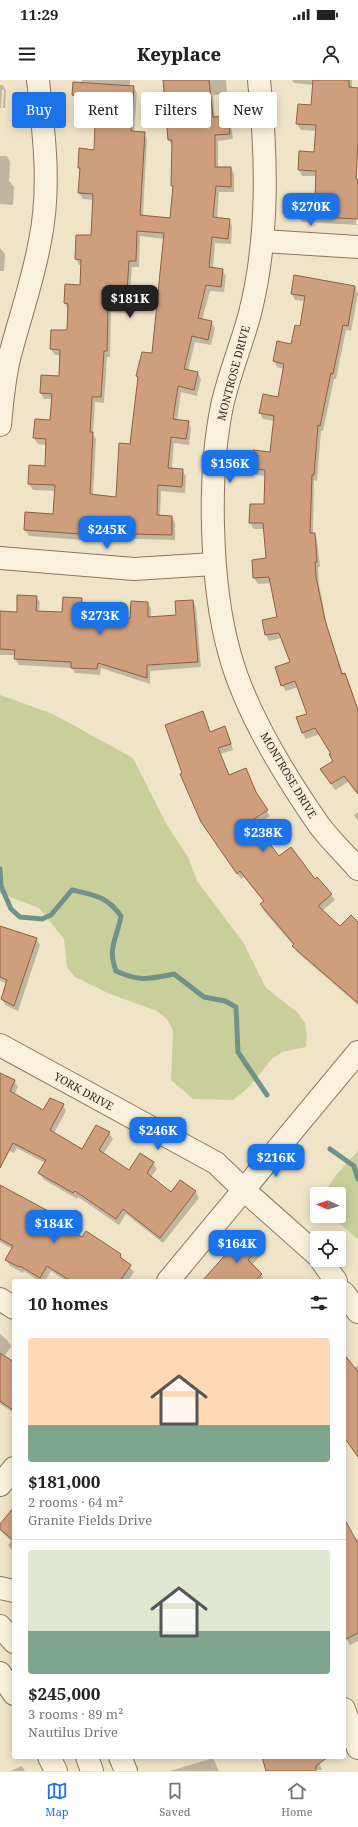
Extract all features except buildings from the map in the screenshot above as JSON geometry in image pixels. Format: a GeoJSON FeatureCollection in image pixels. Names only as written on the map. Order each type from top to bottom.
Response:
{"type":"FeatureCollection","features":[{"type":"Feature","properties":{"kind":"street"},"geometry":{"type":"LineString","coordinates":[[0,425],[10,357],[34,274],[44,220],[46,160],[38,80]]}},
{"type":"Feature","properties":{"kind":"street","name":"MONTROSE DRIVE"},"geometry":{"type":"LineString","coordinates":[[258,80],[264,150],[263,241],[250,314],[222,406],[215,451],[212,501],[214,564],[220,613],[230,656],[247,701],[272,751],[320,826],[358,869]]}},
{"type":"Feature","properties":{"kind":"street"},"geometry":{"type":"LineString","coordinates":[[263,241],[358,247]]}},
{"type":"Feature","properties":{"kind":"street"},"geometry":{"type":"LineString","coordinates":[[0,558],[134,569],[214,564]]}},
{"type":"Feature","properties":{"kind":"street","name":"YORK DRIVE"},"geometry":{"type":"LineString","coordinates":[[0,1045],[216,1163],[310,1249]]}},
{"type":"Feature","properties":{"kind":"street"},"geometry":{"type":"LineString","coordinates":[[170,1279],[358,1052]]}},
{"type":"Feature","properties":{"kind":"street"},"geometry":{"type":"LineString","coordinates":[[326,1267],[335,1279]]}},
{"type":"Feature","properties":{"kind":"street"},"geometry":{"type":"LineString","coordinates":[[346,1296],[358,1312]]}},
{"type":"Feature","properties":{"kind":"street"},"geometry":{"type":"LineString","coordinates":[[0,1299],[12,1307]]}},
{"type":"Feature","properties":{"kind":"street"},"geometry":{"type":"LineString","coordinates":[[0,1485],[12,1470]]}},
{"type":"Feature","properties":{"kind":"street"},"geometry":{"type":"LineString","coordinates":[[0,1588],[12,1591]]}},
{"type":"Feature","properties":{"kind":"street"},"geometry":{"type":"LineString","coordinates":[[0,1626],[12,1640]]}},
{"type":"Feature","properties":{"kind":"street"},"geometry":{"type":"LineString","coordinates":[[0,1672],[12,1691]]}},
{"type":"Feature","properties":{"kind":"street"},"geometry":{"type":"LineString","coordinates":[[346,1715],[358,1748]]}},
{"type":"Feature","properties":{"kind":"street"},"geometry":{"type":"LineString","coordinates":[[50,1759],[56,1771]]}},
{"type":"Feature","properties":{"kind":"street"},"geometry":{"type":"LineString","coordinates":[[88,1759],[92,1771]]}},
{"type":"Feature","properties":{"kind":"street"},"geometry":{"type":"LineString","coordinates":[[121,1759],[126,1771]]}},
{"type":"Feature","properties":{"kind":"green space"},"geometry":{"type":"Polygon","coordinates":[[[0,695],[53,714],[133,758],[167,825],[188,857],[197,881],[243,942],[266,988],[297,1012],[305,1023],[307,1035],[306,1047],[282,1052],[272,1059],[248,1088],[233,1100],[193,1099],[171,1080],[173,1031],[167,1019],[157,1011],[110,994],[75,977],[67,967],[64,939],[39,908],[0,893],[0,695]]]}},
{"type":"Feature","properties":{"kind":"green space"},"geometry":{"type":"Polygon","coordinates":[[[358,1151],[358,1239],[339,1223],[346,1223],[346,1187],[328,1187],[335,1176],[358,1151]]]}},
{"type":"Feature","properties":{"kind":"waterway"},"geometry":{"type":"LineString","coordinates":[[0,869],[1,886],[11,909],[20,917],[42,919],[51,915],[72,890],[100,897],[111,904],[121,916],[112,956],[116,971],[138,978],[158,977],[174,974],[204,997],[225,1001],[236,1007],[238,1052],[267,1095]]}},
{"type":"Feature","properties":{"kind":"waterway"},"geometry":{"type":"LineString","coordinates":[[330,1149],[354,1166],[358,1179]]}}]}
